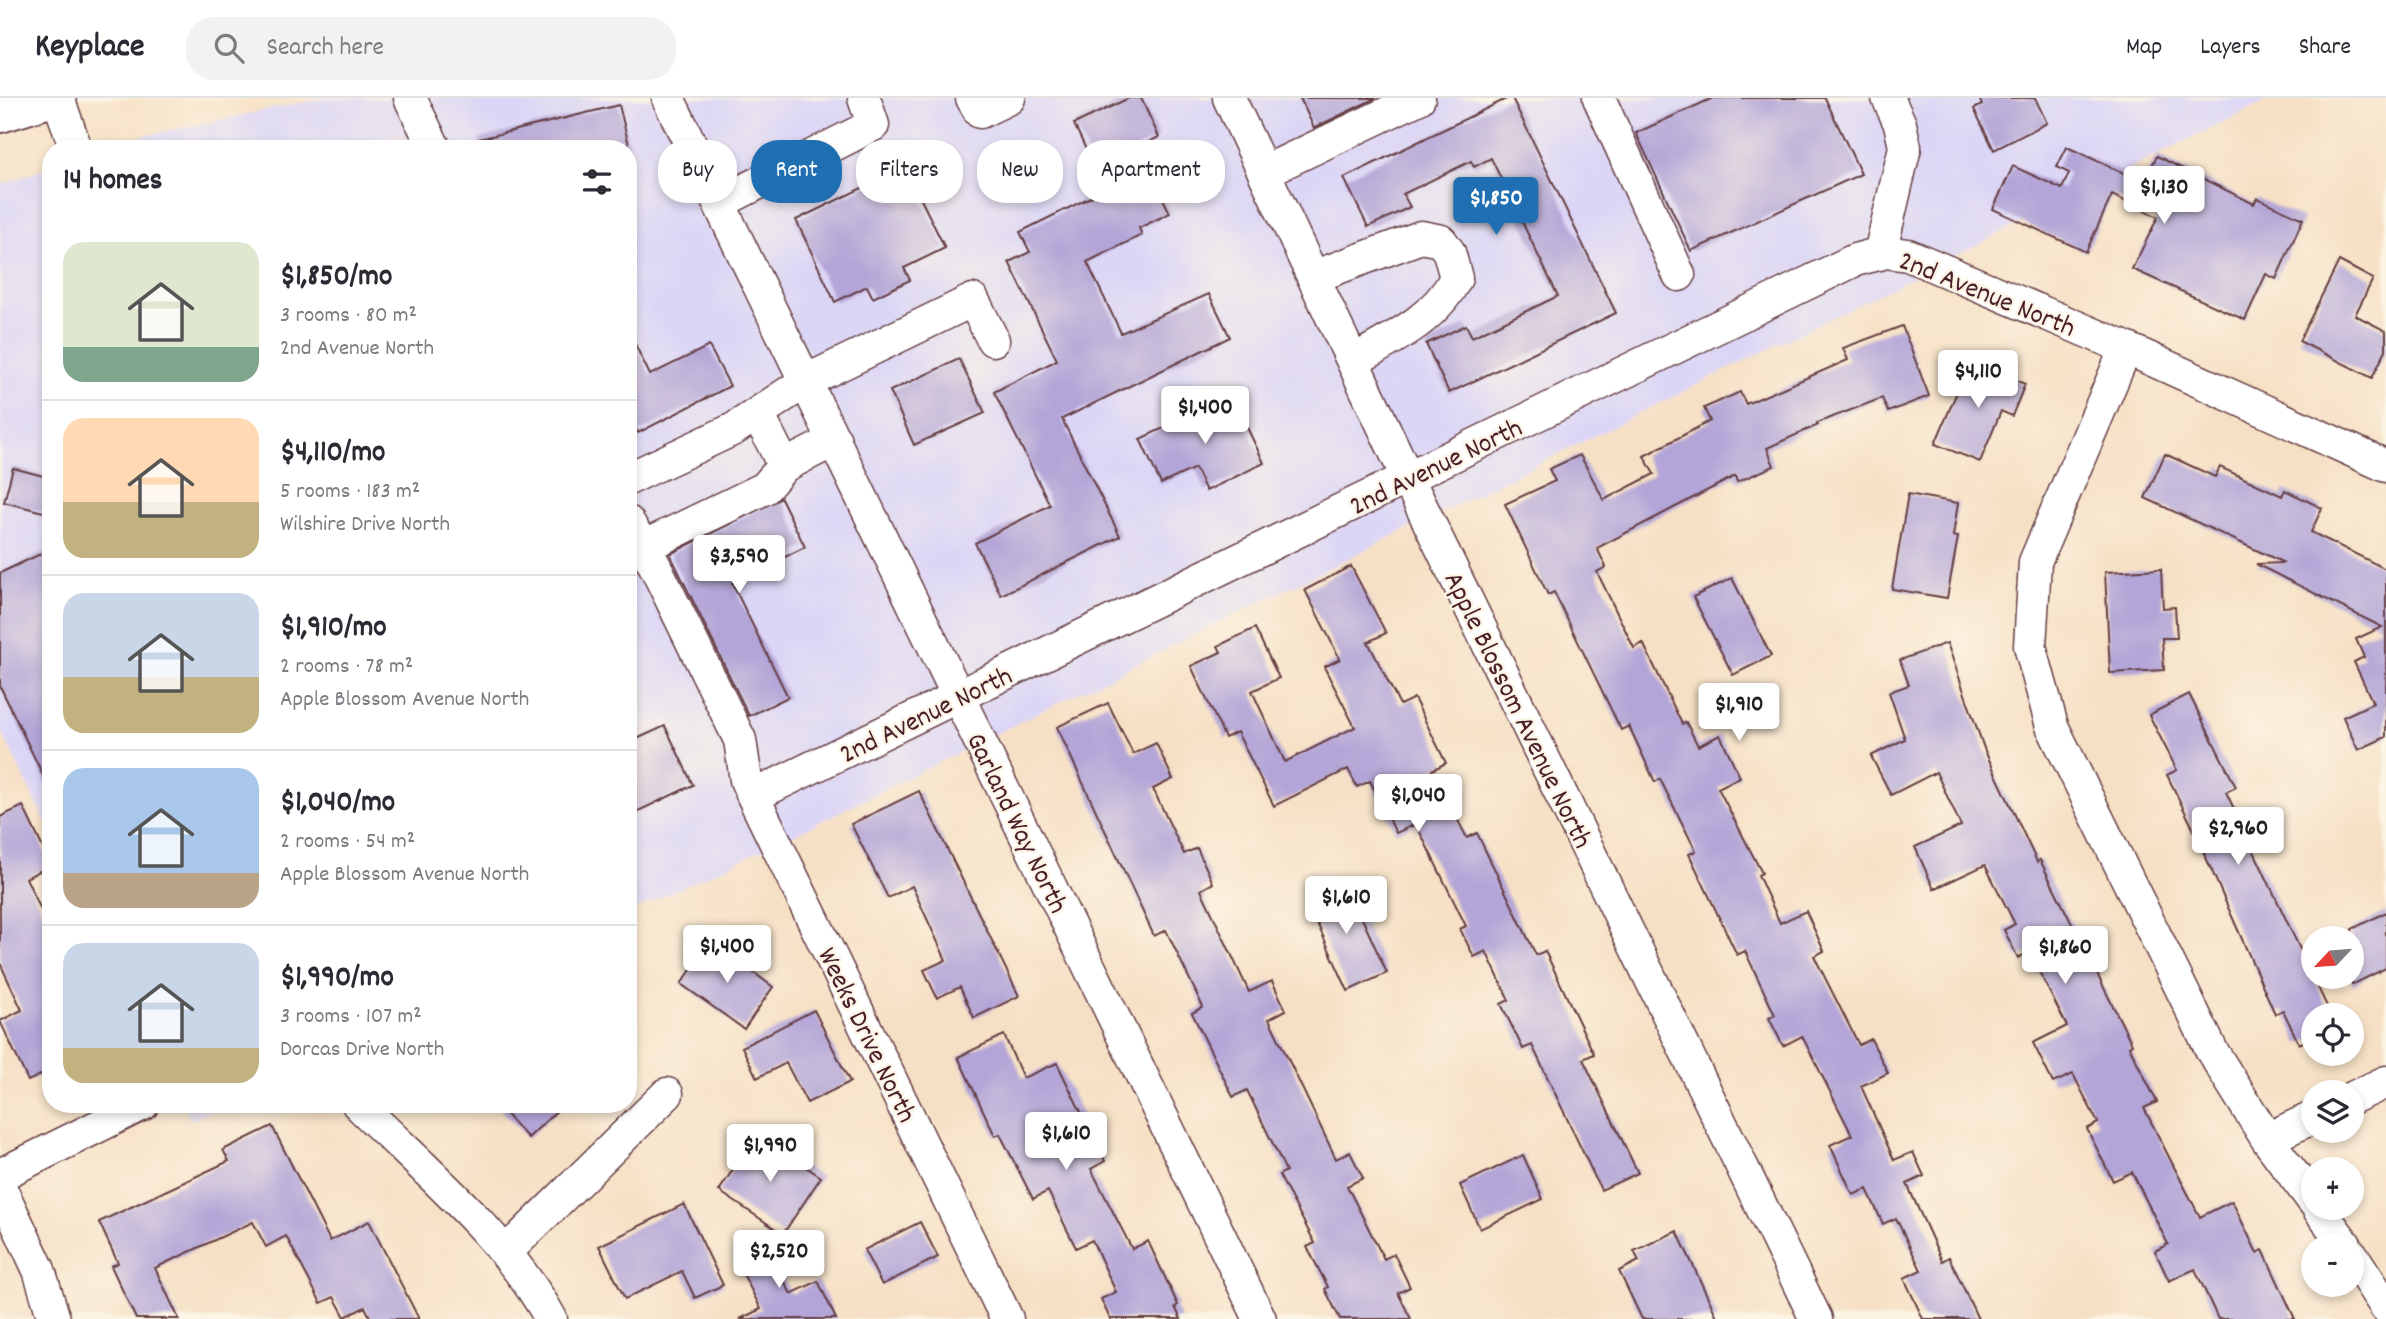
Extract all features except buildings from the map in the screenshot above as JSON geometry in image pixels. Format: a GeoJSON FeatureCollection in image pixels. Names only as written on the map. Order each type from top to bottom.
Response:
{"type":"FeatureCollection","features":[{"type":"Feature","properties":{"kind":"main road"},"geometry":{"type":"LineString","coordinates":[[0,113],[49,98]]}},
{"type":"Feature","properties":{"kind":"street"},"geometry":{"type":"LineString","coordinates":[[58,98],[73,140]]}},
{"type":"Feature","properties":{"kind":"street"},"geometry":{"type":"LineString","coordinates":[[410,98],[431,140]]}},
{"type":"Feature","properties":{"kind":"street","name":"Garland Way North"},"geometry":{"type":"LineString","coordinates":[[668,98],[688,140]]}},
{"type":"Feature","properties":{"kind":"street"},"geometry":{"type":"LineString","coordinates":[[737,194],[873,125],[864,98]]}},
{"type":"Feature","properties":{"kind":"street"},"geometry":{"type":"LineString","coordinates":[[972,98],[980,111],[1009,98]]}},
{"type":"Feature","properties":{"kind":"street","name":"Apple Blossom Avenue North"},"geometry":{"type":"LineString","coordinates":[[1229,98],[1408,479],[1816,1319]]}},
{"type":"Feature","properties":{"kind":"street"},"geometry":{"type":"LineString","coordinates":[[1264,172],[1419,98]]}},
{"type":"Feature","properties":{"kind":"street"},"geometry":{"type":"LineString","coordinates":[[1599,98],[1679,275]]}},
{"type":"Feature","properties":{"kind":"street"},"geometry":{"type":"LineString","coordinates":[[1880,254],[1905,146],[1900,124],[1888,98]]}},
{"type":"Feature","properties":{"kind":"street","name":"Garland Way North"},"geometry":{"type":"LineString","coordinates":[[719,203],[1260,1319]]}},
{"type":"Feature","properties":{"kind":"street"},"geometry":{"type":"LineString","coordinates":[[1313,277],[1421,237],[1441,241],[1449,251],[1455,278],[1446,296],[1424,320],[1353,361]]}},
{"type":"Feature","properties":{"kind":"street","name":"2nd Avenue North"},"geometry":{"type":"LineString","coordinates":[[753,796],[1855,260],[1880,254],[1908,255],[2126,348],[2386,466]]}},
{"type":"Feature","properties":{"kind":"street"},"geometry":{"type":"LineString","coordinates":[[637,474],[758,414],[806,382],[973,300],[993,340]]}},
{"type":"Feature","properties":{"kind":"street"},"geometry":{"type":"LineString","coordinates":[[2126,348],[2035,562],[2030,646],[2052,726],[2212,1051],[2267,1139],[2301,1185]]}},
{"type":"Feature","properties":{"kind":"street"},"geometry":{"type":"LineString","coordinates":[[758,414],[784,466]]}},
{"type":"Feature","properties":{"kind":"street"},"geometry":{"type":"LineString","coordinates":[[637,534],[765,488],[784,466],[835,440]]}},
{"type":"Feature","properties":{"kind":"street","name":"Weeks Drive North"},"geometry":{"type":"LineString","coordinates":[[637,536],[740,740],[746,780],[753,796],[1007,1319]]}},
{"type":"Feature","properties":{"kind":"street"},"geometry":{"type":"LineString","coordinates":[[2364,1092],[2386,1082]]}},
{"type":"Feature","properties":{"kind":"street"},"geometry":{"type":"LineString","coordinates":[[506,1252],[667,1094]]}},
{"type":"Feature","properties":{"kind":"street"},"geometry":{"type":"LineString","coordinates":[[0,1175],[125,1113]]}},
{"type":"Feature","properties":{"kind":"street"},"geometry":{"type":"LineString","coordinates":[[367,1113],[506,1252],[528,1280],[551,1319]]}},
{"type":"Feature","properties":{"kind":"street"},"geometry":{"type":"LineString","coordinates":[[2267,1139],[2301,1123]]}},
{"type":"Feature","properties":{"kind":"street"},"geometry":{"type":"LineString","coordinates":[[0,1187],[39,1270],[54,1319]]}},
{"type":"Feature","properties":{"kind":"street"},"geometry":{"type":"LineString","coordinates":[[2364,1273],[2386,1307]]}},
{"type":"Feature","properties":{"kind":"shaded area"},"geometry":{"type":"Polygon","coordinates":[[[325,98],[2272,98],[793,835],[637,909],[637,140],[128,140],[325,98]]]}},
{"type":"Feature","properties":{"kind":"shaded area"},"geometry":{"type":"Polygon","coordinates":[[[42,170],[42,814],[0,728],[0,185],[42,170]]]}},
{"type":"Feature","properties":{"kind":"shaded area"},"geometry":{"type":"Polygon","coordinates":[[[188,1113],[205,1113],[191,1120],[188,1113]]]}}]}
